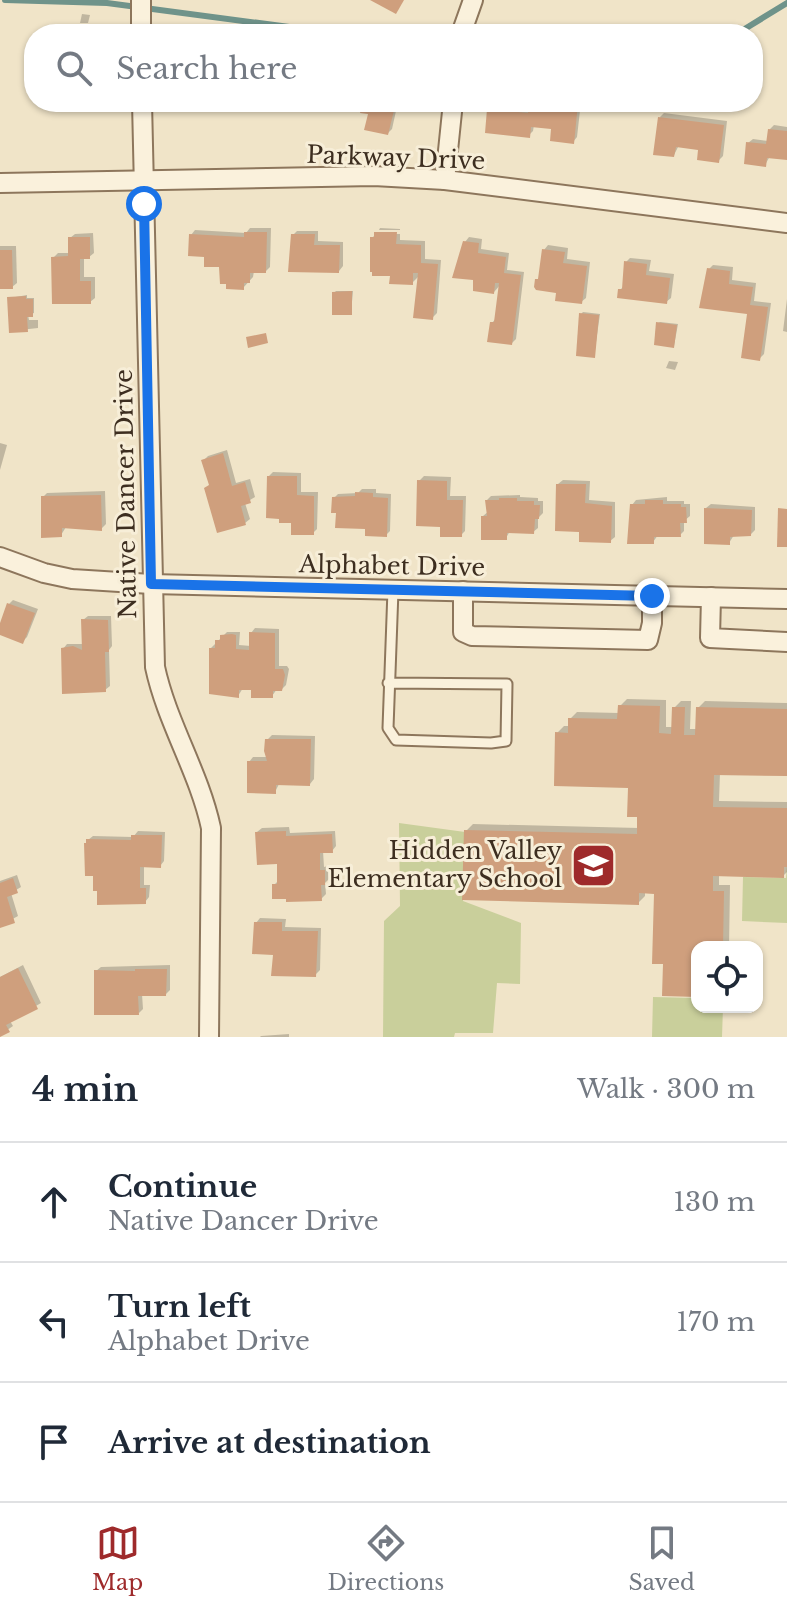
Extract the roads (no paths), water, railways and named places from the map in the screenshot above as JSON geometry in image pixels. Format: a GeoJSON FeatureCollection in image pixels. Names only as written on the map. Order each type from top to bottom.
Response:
{"type":"FeatureCollection","features":[{"type":"Feature","properties":{"kind":"street"},"geometry":{"type":"LineString","coordinates":[[141,0],[141,24]]}},
{"type":"Feature","properties":{"kind":"street"},"geometry":{"type":"LineString","coordinates":[[465,24],[473,0]]}},
{"type":"Feature","properties":{"kind":"street","name":"Native Dancer Drive"},"geometry":{"type":"LineString","coordinates":[[142,112],[155,667],[162,698],[205,800],[211,828],[209,1037]]}},
{"type":"Feature","properties":{"kind":"street"},"geometry":{"type":"LineString","coordinates":[[445,180],[452,112]]}},
{"type":"Feature","properties":{"kind":"street","name":"Parkway Drive"},"geometry":{"type":"LineString","coordinates":[[0,183],[374,176],[445,180],[787,223]]}},
{"type":"Feature","properties":{"kind":"street","name":"Alphabet Drive"},"geometry":{"type":"LineString","coordinates":[[0,557],[44,573],[72,579],[151,584],[787,599]]}},
{"type":"Feature","properties":{"kind":"street"},"geometry":{"type":"LineString","coordinates":[[463,591],[463,632],[472,636],[648,640],[652,623],[652,596]]}},
{"type":"Feature","properties":{"kind":"street"},"geometry":{"type":"LineString","coordinates":[[711,597],[710,638],[787,642]]}},
{"type":"Feature","properties":{"kind":"lane"},"geometry":{"type":"LineString","coordinates":[[388,683],[507,684],[506,741],[396,740],[388,728],[388,683],[393,590]]}},
{"type":"Feature","properties":{"kind":"waterway"},"geometry":{"type":"LineString","coordinates":[[5,0],[107,3],[266,24]]}},
{"type":"Feature","properties":{"kind":"waterway"},"geometry":{"type":"LineString","coordinates":[[753,24],[787,3]]}},
{"type":"Feature","properties":{"kind":"place","name":"Hidden Valley Elementary School"},"geometry":{"type":"Point","coordinates":[593,865]}}]}
